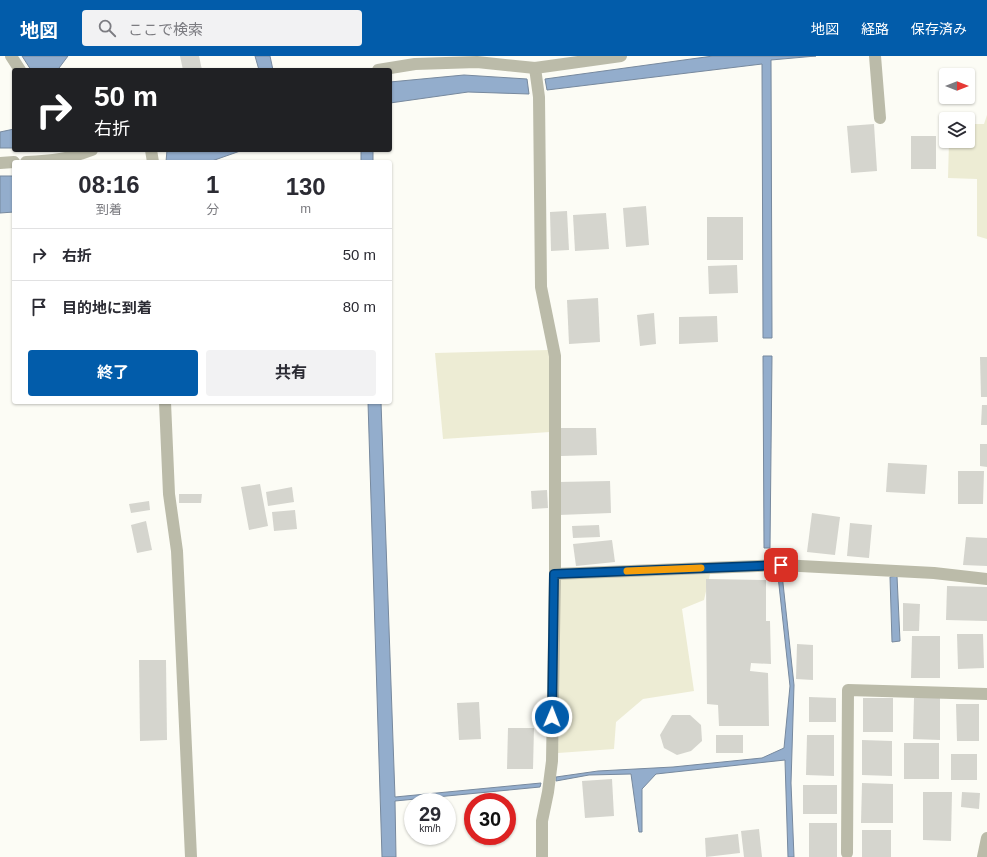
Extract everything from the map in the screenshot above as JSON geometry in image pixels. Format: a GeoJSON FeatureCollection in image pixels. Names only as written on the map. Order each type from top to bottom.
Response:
{"type":"FeatureCollection","features":[{"type":"Feature","properties":{"kind":"street"},"geometry":{"type":"LineString","coordinates":[[11,56],[19,68]]}},
{"type":"Feature","properties":{"kind":"street"},"geometry":{"type":"LineString","coordinates":[[385,68],[415,60],[477,62],[535,68],[621,56]]}},
{"type":"Feature","properties":{"kind":"street"},"geometry":{"type":"LineString","coordinates":[[875,57],[880,118]]}},
{"type":"Feature","properties":{"kind":"street"},"geometry":{"type":"LineString","coordinates":[[535,68],[539,97],[542,287],[555,356],[552,761],[542,821],[542,857]]}},
{"type":"Feature","properties":{"kind":"street"},"geometry":{"type":"LineString","coordinates":[[56,160],[73,153]]}},
{"type":"Feature","properties":{"kind":"street"},"geometry":{"type":"LineString","coordinates":[[0,163],[12,162]]}},
{"type":"Feature","properties":{"kind":"street"},"geometry":{"type":"LineString","coordinates":[[165,404],[169,494],[177,557],[190,857]]}},
{"type":"Feature","properties":{"kind":"street"},"geometry":{"type":"LineString","coordinates":[[554,574],[781,565],[934,573],[987,579]]}},
{"type":"Feature","properties":{"kind":"street"},"geometry":{"type":"LineString","coordinates":[[847,853],[848,690],[987,694]]}},
{"type":"Feature","properties":{"kind":"street"},"geometry":{"type":"LineString","coordinates":[[983,857],[987,838]]}},
{"type":"Feature","properties":{"kind":"green space"},"geometry":{"type":"Polygon","coordinates":[[[987,115],[987,239],[977,236],[977,179],[948,178],[949,148],[975,148],[975,124],[984,124],[987,115]]]}},
{"type":"Feature","properties":{"kind":"green space"},"geometry":{"type":"Polygon","coordinates":[[[549,350],[550,432],[443,439],[435,353],[549,350]]]}},
{"type":"Feature","properties":{"kind":"green space"},"geometry":{"type":"Polygon","coordinates":[[[710,574],[704,600],[682,609],[694,691],[643,699],[616,722],[614,749],[558,753],[560,579],[710,574]]]}},
{"type":"Feature","properties":{"kind":"water"},"geometry":{"type":"Polygon","coordinates":[[[22,56],[68,56],[59,68],[30,68],[22,56]]]}},
{"type":"Feature","properties":{"kind":"water"},"geometry":{"type":"Polygon","coordinates":[[[255,56],[270,56],[273,68],[258,68],[255,56]]]}},
{"type":"Feature","properties":{"kind":"water"},"geometry":{"type":"Polygon","coordinates":[[[713,56],[816,56],[771,60],[772,338],[763,338],[762,64],[547,90],[545,79],[713,56]]]}},
{"type":"Feature","properties":{"kind":"water"},"geometry":{"type":"Polygon","coordinates":[[[464,75],[527,79],[529,94],[468,92],[392,103],[392,82],[464,75]]]}},
{"type":"Feature","properties":{"kind":"water"},"geometry":{"type":"Polygon","coordinates":[[[12,129],[12,148],[0,148],[0,132],[12,129]]]}},
{"type":"Feature","properties":{"kind":"water"},"geometry":{"type":"Polygon","coordinates":[[[167,152],[237,152],[215,160],[166,160],[167,152]]]}},
{"type":"Feature","properties":{"kind":"water"},"geometry":{"type":"Polygon","coordinates":[[[361,152],[373,152],[373,160],[361,160],[361,152]]]}},
{"type":"Feature","properties":{"kind":"water"},"geometry":{"type":"Polygon","coordinates":[[[0,176],[12,176],[12,212],[0,213],[0,176]]]}},
{"type":"Feature","properties":{"kind":"water"},"geometry":{"type":"Polygon","coordinates":[[[763,356],[772,356],[770,548],[764,548],[763,356]]]}},
{"type":"Feature","properties":{"kind":"water"},"geometry":{"type":"Polygon","coordinates":[[[368,404],[381,404],[395,797],[404,796],[404,800],[395,801],[396,857],[382,857],[368,404]]]}},
{"type":"Feature","properties":{"kind":"water"},"geometry":{"type":"Polygon","coordinates":[[[782,574],[794,685],[791,783],[794,857],[788,857],[785,760],[656,774],[642,789],[642,832],[639,832],[631,774],[589,775],[556,781],[556,777],[598,771],[673,767],[762,758],[784,748],[790,686],[778,576],[782,574]]]}},
{"type":"Feature","properties":{"kind":"water"},"geometry":{"type":"Polygon","coordinates":[[[897,576],[900,641],[892,642],[890,577],[897,576]]]}},
{"type":"Feature","properties":{"kind":"water"},"geometry":{"type":"Polygon","coordinates":[[[541,783],[540,787],[464,793],[464,794],[437,793],[541,783]]]}},
{"type":"Feature","properties":{"kind":"building"},"geometry":{"type":"Polygon","coordinates":[[[180,56],[199,56],[202,68],[183,68],[180,56]]]}},
{"type":"Feature","properties":{"kind":"building"},"geometry":{"type":"Polygon","coordinates":[[[874,124],[877,171],[851,173],[847,126],[874,124]]]}},
{"type":"Feature","properties":{"kind":"building"},"geometry":{"type":"Polygon","coordinates":[[[911,136],[936,136],[936,169],[911,169],[911,136]]]}},
{"type":"Feature","properties":{"kind":"building"},"geometry":{"type":"Polygon","coordinates":[[[646,206],[649,245],[626,247],[623,208],[646,206]]]}},
{"type":"Feature","properties":{"kind":"building"},"geometry":{"type":"Polygon","coordinates":[[[567,211],[569,250],[551,251],[550,212],[567,211]]]}},
{"type":"Feature","properties":{"kind":"building"},"geometry":{"type":"Polygon","coordinates":[[[606,213],[609,249],[575,251],[573,215],[606,213]]]}},
{"type":"Feature","properties":{"kind":"building"},"geometry":{"type":"Polygon","coordinates":[[[707,217],[743,217],[743,260],[707,260],[707,217]]]}},
{"type":"Feature","properties":{"kind":"building"},"geometry":{"type":"Polygon","coordinates":[[[737,265],[738,293],[709,294],[708,266],[737,265]]]}},
{"type":"Feature","properties":{"kind":"building"},"geometry":{"type":"Polygon","coordinates":[[[598,298],[600,342],[569,344],[567,300],[598,298]]]}},
{"type":"Feature","properties":{"kind":"building"},"geometry":{"type":"Polygon","coordinates":[[[654,313],[656,344],[640,346],[637,315],[654,313]]]}},
{"type":"Feature","properties":{"kind":"building"},"geometry":{"type":"Polygon","coordinates":[[[717,316],[718,342],[679,344],[679,317],[717,316]]]}},
{"type":"Feature","properties":{"kind":"building"},"geometry":{"type":"Polygon","coordinates":[[[980,357],[987,357],[987,397],[981,397],[980,357]]]}},
{"type":"Feature","properties":{"kind":"building"},"geometry":{"type":"Polygon","coordinates":[[[982,405],[987,405],[987,425],[981,425],[982,405]]]}},
{"type":"Feature","properties":{"kind":"building"},"geometry":{"type":"Polygon","coordinates":[[[560,428],[596,428],[597,455],[561,456],[560,428]]]}},
{"type":"Feature","properties":{"kind":"building"},"geometry":{"type":"Polygon","coordinates":[[[980,444],[987,444],[987,467],[980,466],[980,444]]]}},
{"type":"Feature","properties":{"kind":"building"},"geometry":{"type":"Polygon","coordinates":[[[888,463],[927,465],[925,494],[886,492],[888,463]]]}},
{"type":"Feature","properties":{"kind":"building"},"geometry":{"type":"Polygon","coordinates":[[[958,471],[984,471],[983,504],[958,504],[958,471]]]}},
{"type":"Feature","properties":{"kind":"building"},"geometry":{"type":"Polygon","coordinates":[[[610,481],[611,513],[559,515],[558,482],[610,481]]]}},
{"type":"Feature","properties":{"kind":"building"},"geometry":{"type":"Polygon","coordinates":[[[260,484],[268,526],[249,530],[241,487],[260,484]]]}},
{"type":"Feature","properties":{"kind":"building"},"geometry":{"type":"Polygon","coordinates":[[[292,487],[294,502],[268,506],[266,492],[292,487]]]}},
{"type":"Feature","properties":{"kind":"building"},"geometry":{"type":"Polygon","coordinates":[[[547,490],[548,508],[532,509],[531,491],[547,490]]]}},
{"type":"Feature","properties":{"kind":"building"},"geometry":{"type":"Polygon","coordinates":[[[179,494],[202,494],[201,503],[179,503],[179,494]]]}},
{"type":"Feature","properties":{"kind":"building"},"geometry":{"type":"Polygon","coordinates":[[[149,501],[150,510],[131,513],[129,504],[149,501]]]}},
{"type":"Feature","properties":{"kind":"building"},"geometry":{"type":"Polygon","coordinates":[[[295,510],[297,529],[274,531],[272,512],[295,510]]]}},
{"type":"Feature","properties":{"kind":"building"},"geometry":{"type":"Polygon","coordinates":[[[812,513],[840,517],[835,555],[807,552],[812,513]]]}},
{"type":"Feature","properties":{"kind":"building"},"geometry":{"type":"Polygon","coordinates":[[[146,521],[152,550],[137,553],[131,525],[146,521]]]}},
{"type":"Feature","properties":{"kind":"building"},"geometry":{"type":"Polygon","coordinates":[[[850,523],[872,525],[869,558],[847,556],[850,523]]]}},
{"type":"Feature","properties":{"kind":"building"},"geometry":{"type":"Polygon","coordinates":[[[599,525],[600,537],[573,538],[572,526],[599,525]]]}},
{"type":"Feature","properties":{"kind":"building"},"geometry":{"type":"Polygon","coordinates":[[[966,537],[987,538],[987,566],[963,565],[966,537]]]}},
{"type":"Feature","properties":{"kind":"building"},"geometry":{"type":"Polygon","coordinates":[[[612,540],[615,562],[576,566],[573,544],[612,540]]]}},
{"type":"Feature","properties":{"kind":"building"},"geometry":{"type":"Polygon","coordinates":[[[706,579],[766,580],[766,621],[770,621],[771,664],[751,663],[750,671],[768,673],[769,726],[719,726],[718,705],[707,704],[706,579]]]}},
{"type":"Feature","properties":{"kind":"building"},"geometry":{"type":"Polygon","coordinates":[[[947,586],[987,587],[987,621],[946,620],[947,586]]]}},
{"type":"Feature","properties":{"kind":"building"},"geometry":{"type":"Polygon","coordinates":[[[903,603],[920,604],[919,631],[903,631],[903,603]]]}},
{"type":"Feature","properties":{"kind":"building"},"geometry":{"type":"Polygon","coordinates":[[[957,634],[983,634],[984,668],[958,669],[957,634]]]}},
{"type":"Feature","properties":{"kind":"building"},"geometry":{"type":"Polygon","coordinates":[[[912,636],[940,636],[940,678],[911,678],[912,636]]]}},
{"type":"Feature","properties":{"kind":"building"},"geometry":{"type":"Polygon","coordinates":[[[797,644],[813,645],[813,680],[796,679],[797,644]]]}},
{"type":"Feature","properties":{"kind":"building"},"geometry":{"type":"Polygon","coordinates":[[[139,660],[166,660],[167,740],[140,741],[139,660]]]}},
{"type":"Feature","properties":{"kind":"building"},"geometry":{"type":"Polygon","coordinates":[[[809,697],[836,698],[836,722],[809,722],[809,697]]]}},
{"type":"Feature","properties":{"kind":"building"},"geometry":{"type":"Polygon","coordinates":[[[863,698],[893,698],[893,732],[863,732],[863,698]]]}},
{"type":"Feature","properties":{"kind":"building"},"geometry":{"type":"Polygon","coordinates":[[[914,698],[940,698],[940,740],[913,739],[914,698]]]}},
{"type":"Feature","properties":{"kind":"building"},"geometry":{"type":"Polygon","coordinates":[[[479,702],[481,739],[459,740],[457,703],[479,702]]]}},
{"type":"Feature","properties":{"kind":"building"},"geometry":{"type":"Polygon","coordinates":[[[956,704],[979,704],[979,741],[957,741],[956,704]]]}},
{"type":"Feature","properties":{"kind":"building"},"geometry":{"type":"Polygon","coordinates":[[[672,715],[690,715],[701,725],[702,741],[691,751],[677,755],[664,748],[660,735],[672,715]]]}},
{"type":"Feature","properties":{"kind":"building"},"geometry":{"type":"Polygon","coordinates":[[[508,728],[534,728],[533,769],[507,769],[508,728]]]}},
{"type":"Feature","properties":{"kind":"building"},"geometry":{"type":"Polygon","coordinates":[[[716,735],[743,735],[743,753],[716,753],[716,735]]]}},
{"type":"Feature","properties":{"kind":"building"},"geometry":{"type":"Polygon","coordinates":[[[807,735],[834,735],[834,776],[806,775],[807,735]]]}},
{"type":"Feature","properties":{"kind":"building"},"geometry":{"type":"Polygon","coordinates":[[[862,740],[892,741],[892,776],[862,775],[862,740]]]}},
{"type":"Feature","properties":{"kind":"building"},"geometry":{"type":"Polygon","coordinates":[[[904,743],[939,743],[939,779],[904,779],[904,743]]]}},
{"type":"Feature","properties":{"kind":"building"},"geometry":{"type":"Polygon","coordinates":[[[951,754],[977,754],[977,780],[951,780],[951,754]]]}},
{"type":"Feature","properties":{"kind":"building"},"geometry":{"type":"Polygon","coordinates":[[[612,779],[614,816],[585,818],[582,781],[612,779]]]}},
{"type":"Feature","properties":{"kind":"building"},"geometry":{"type":"Polygon","coordinates":[[[862,783],[893,784],[893,823],[861,823],[862,783]]]}},
{"type":"Feature","properties":{"kind":"building"},"geometry":{"type":"Polygon","coordinates":[[[803,785],[837,785],[837,814],[803,814],[803,785]]]}},
{"type":"Feature","properties":{"kind":"building"},"geometry":{"type":"Polygon","coordinates":[[[923,792],[952,792],[951,841],[923,840],[923,792]]]}},
{"type":"Feature","properties":{"kind":"building"},"geometry":{"type":"Polygon","coordinates":[[[962,792],[980,793],[979,809],[961,807],[962,792]]]}},
{"type":"Feature","properties":{"kind":"building"},"geometry":{"type":"Polygon","coordinates":[[[809,823],[837,823],[837,857],[809,857],[809,823]]]}},
{"type":"Feature","properties":{"kind":"building"},"geometry":{"type":"Polygon","coordinates":[[[759,829],[762,857],[744,857],[741,831],[759,829]]]}},
{"type":"Feature","properties":{"kind":"building"},"geometry":{"type":"Polygon","coordinates":[[[862,830],[891,830],[891,857],[862,857],[862,830]]]}},
{"type":"Feature","properties":{"kind":"building"},"geometry":{"type":"Polygon","coordinates":[[[738,834],[740,853],[706,857],[705,838],[738,834]]]}},
{"type":"Feature","properties":{"kind":"slow traffic"},"geometry":{"type":"LineString","coordinates":[[627,571],[701,568]]}},
{"type":"Feature","properties":{"kind":"route"},"geometry":{"type":"LineString","coordinates":[[552,717],[554,574],[781,565]]}}]}
